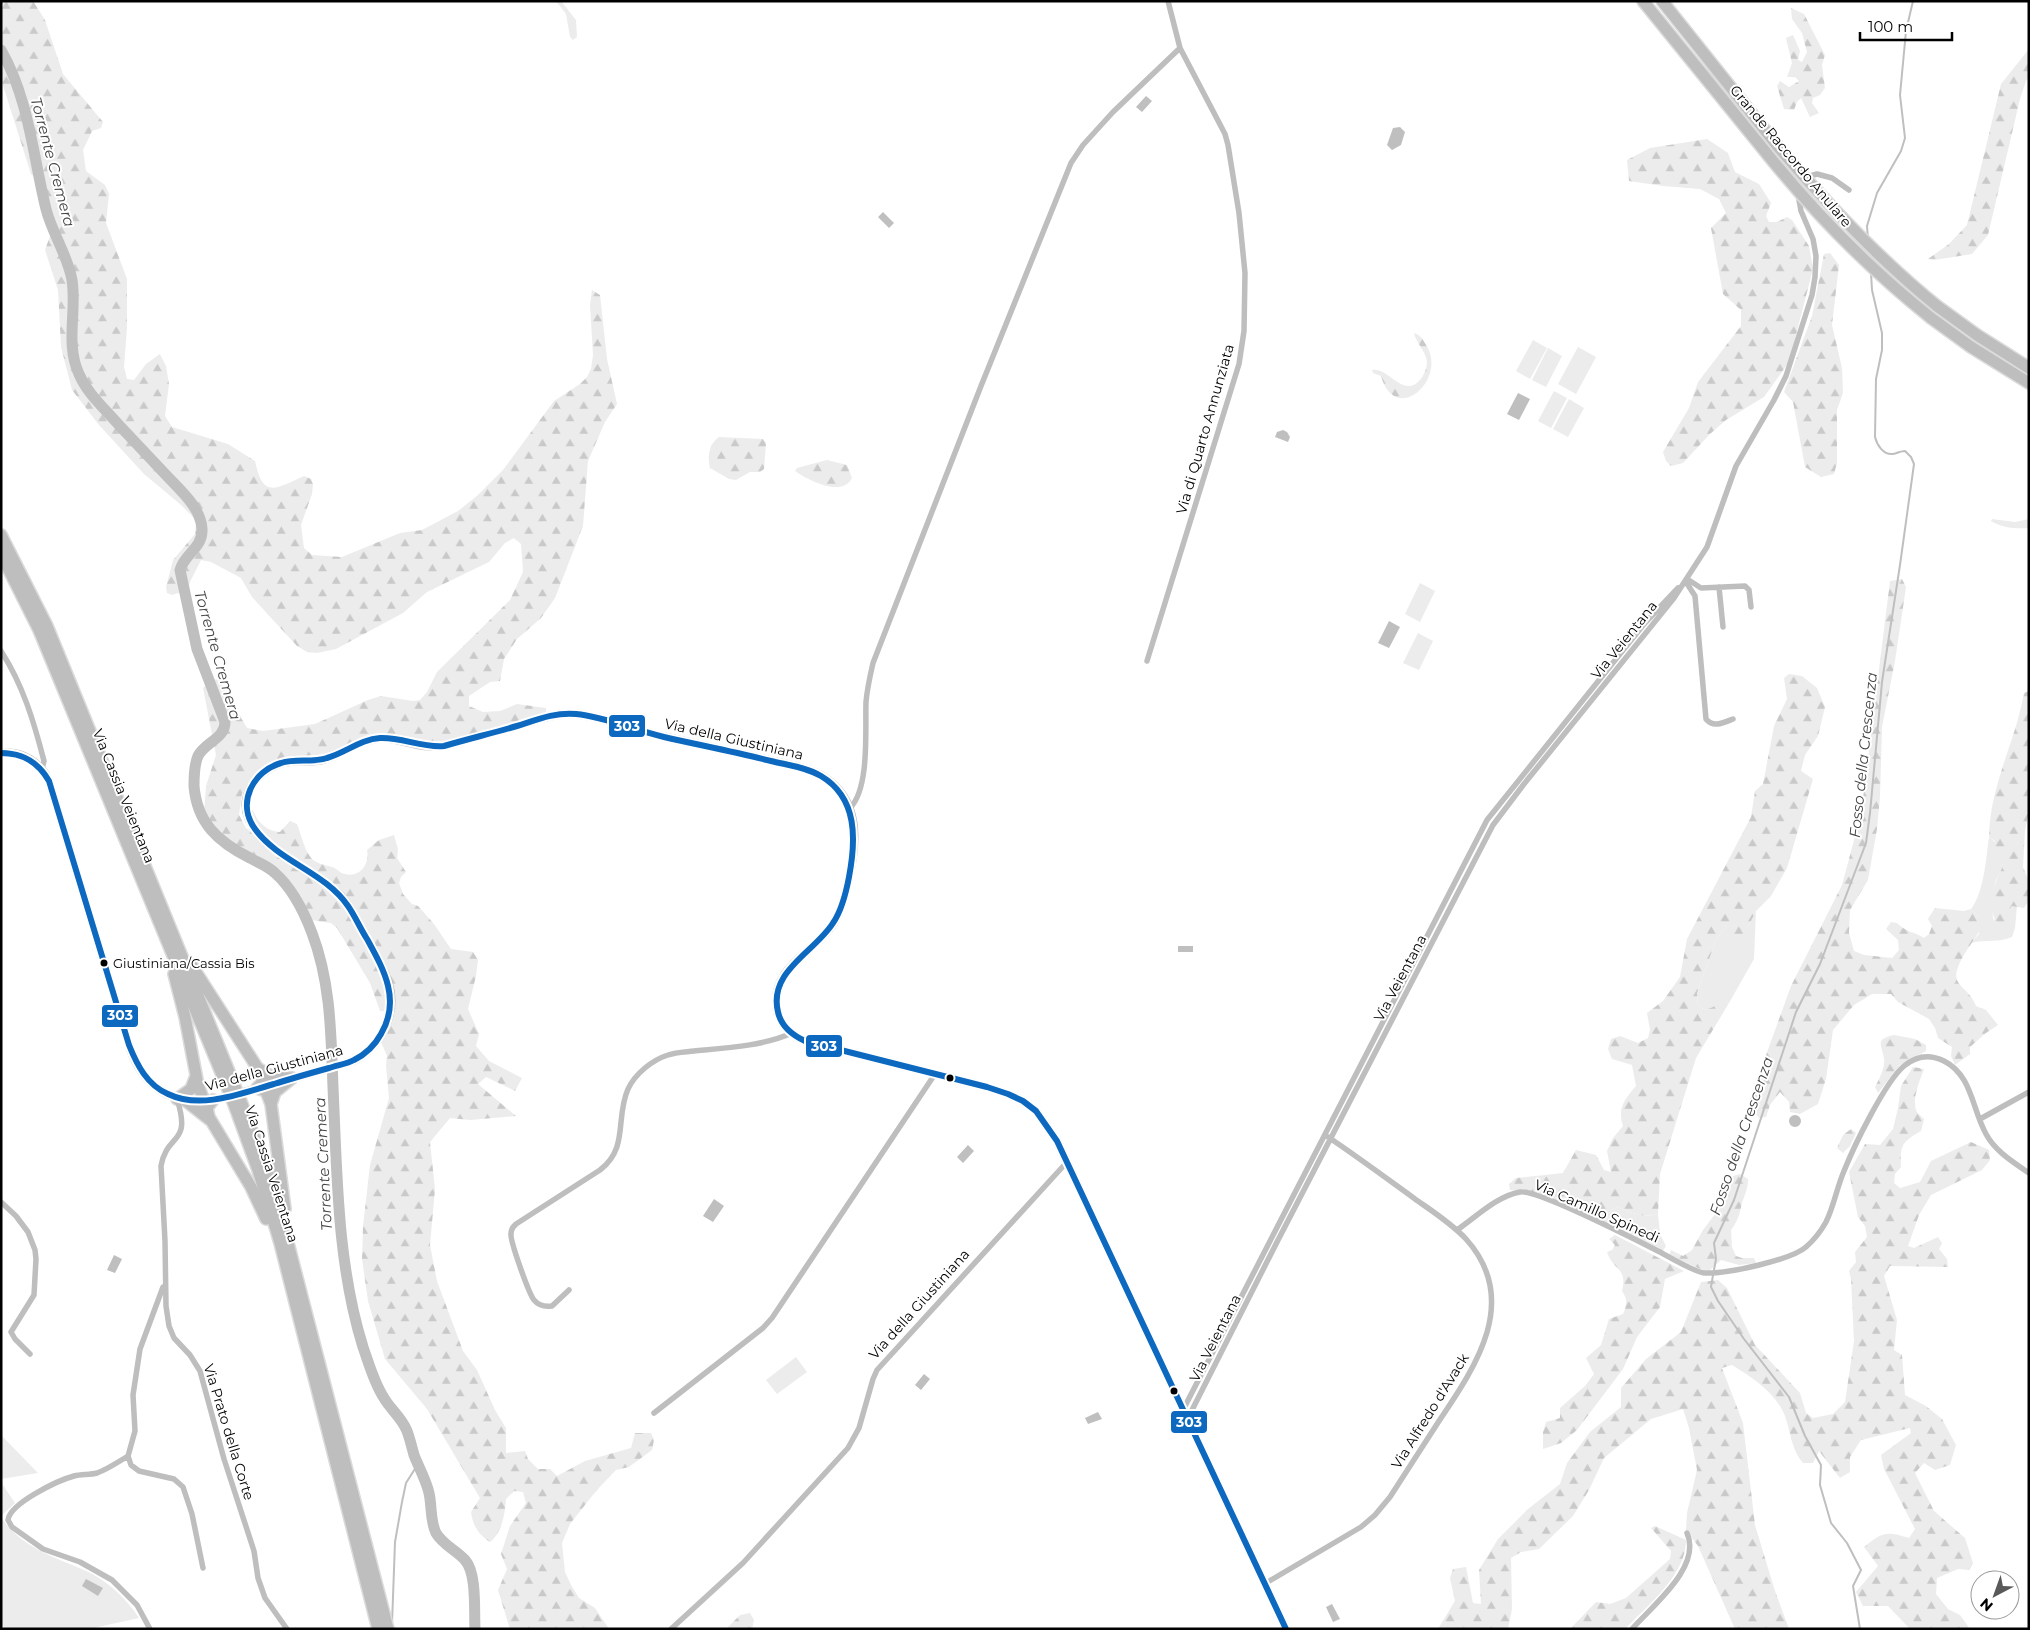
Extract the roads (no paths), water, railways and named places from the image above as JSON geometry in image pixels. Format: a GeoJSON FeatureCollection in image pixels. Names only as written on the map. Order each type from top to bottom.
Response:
{"type":"FeatureCollection","features":[{"type":"Feature","properties":{"kind":"highway","name":"Grande Raccordo Anulare"},"geometry":{"type":"LineString","coordinates":[[1643,1],[1768,156],[1811,207],[1850,247],[1894,288],[1931,318],[1978,352],[2029,383]]}},
{"type":"Feature","properties":{"kind":"highway","name":"Grande Raccordo Anulare"},"geometry":{"type":"LineString","coordinates":[[1662,1],[1780,149],[1861,238],[1894,270],[1937,306],[1976,335],[2029,368]]}},
{"type":"Feature","properties":{"kind":"highway","name":"Via Cassia Veientana"},"geometry":{"type":"LineString","coordinates":[[1,535],[43,628],[238,1105],[265,1163],[366,1560],[388,1629]]}},
{"type":"Feature","properties":{"kind":"highway","name":"Via Cassia Veientana"},"geometry":{"type":"LineString","coordinates":[[1,554],[43,628]]}},
{"type":"Feature","properties":{"kind":"highway"},"geometry":{"type":"LineString","coordinates":[[170,938],[258,1067],[263,1079],[257,1088],[268,1092],[288,1225],[284,1243]]}},
{"type":"Feature","properties":{"kind":"highway"},"geometry":{"type":"LineString","coordinates":[[170,938],[196,1076],[208,1101],[207,1110],[210,1121],[251,1187],[268,1228],[284,1243]]}},
{"type":"Feature","properties":{"kind":"highway"},"geometry":{"type":"LineString","coordinates":[[258,1067],[272,1077],[292,1078]]}},
{"type":"Feature","properties":{"kind":"highway"},"geometry":{"type":"LineString","coordinates":[[196,1076],[191,1089],[181,1100],[210,1121]]}},
{"type":"Feature","properties":{"kind":"highway"},"geometry":{"type":"LineString","coordinates":[[271,1104],[275,1092],[292,1078]]}},
{"type":"Feature","properties":{"kind":"highway","name":"Via Cassia Veientana"},"geometry":{"type":"LineString","coordinates":[[284,1243],[352,1493],[378,1629]]}},
{"type":"Feature","properties":{"kind":"street","name":"Via di Quarto Annunziata"},"geometry":{"type":"LineString","coordinates":[[1147,661],[1232,391],[1239,364],[1244,331],[1244,254],[1228,145],[1225,134],[1180,48],[1168,1]]}},
{"type":"Feature","properties":{"kind":"street"},"geometry":{"type":"LineString","coordinates":[[850,808],[857,798],[861,782],[866,700],[873,663],[980,386],[1071,163],[1083,145],[1113,112],[1180,48]]}},
{"type":"Feature","properties":{"kind":"street","name":"Via Veientana"},"geometry":{"type":"LineString","coordinates":[[1188,1418],[1328,1137],[1464,872],[1503,810],[1686,581],[1710,542],[1736,466],[1778,394],[1786,376],[1814,283],[1817,260],[1814,244],[1801,211],[1801,185],[1812,175],[1820,174],[1832,178],[1849,190]]}},
{"type":"Feature","properties":{"kind":"street"},"geometry":{"type":"LineString","coordinates":[[1686,581],[1701,588],[1745,586],[1749,590],[1750,607]]}},
{"type":"Feature","properties":{"kind":"street"},"geometry":{"type":"LineString","coordinates":[[1686,581],[1695,596],[1705,717],[1709,723],[1716,724],[1732,720]]}},
{"type":"Feature","properties":{"kind":"street"},"geometry":{"type":"LineString","coordinates":[[1719,587],[1723,626]]}},
{"type":"Feature","properties":{"kind":"street"},"geometry":{"type":"LineString","coordinates":[[1,650],[15,672],[26,699],[44,761],[42,769]]}},
{"type":"Feature","properties":{"kind":"street","name":"Via della Giustiniana"},"geometry":{"type":"LineString","coordinates":[[181,1100],[208,1101],[346,1063],[365,1054],[381,1036],[390,1010],[390,987],[381,965],[342,897],[258,834],[249,823],[245,806],[249,790],[262,775],[276,765],[289,761],[325,759],[378,738],[424,746],[444,746],[551,716],[575,714],[590,716],[648,734],[806,769],[831,783],[843,796],[850,808],[854,823],[855,842],[840,911],[830,928],[787,970],[779,986],[776,1000],[778,1014],[783,1024],[792,1034]]}},
{"type":"Feature","properties":{"kind":"street"},"geometry":{"type":"LineString","coordinates":[[1,753],[22,755],[42,769],[54,795],[131,1051],[146,1077],[160,1090],[181,1100]]}},
{"type":"Feature","properties":{"kind":"street"},"geometry":{"type":"LineString","coordinates":[[569,1290],[552,1306],[542,1306],[535,1301],[512,1243],[512,1230],[516,1224],[600,1170],[612,1159],[619,1141],[626,1096],[632,1082],[648,1066],[668,1055],[770,1041],[792,1034],[816,1045],[987,1087],[1013,1096],[1028,1104],[1046,1123],[1067,1162],[1266,1582],[1286,1629]]}},
{"type":"Feature","properties":{"kind":"street","name":"Via Camillo Spinedi"},"geometry":{"type":"LineString","coordinates":[[1457,1230],[1501,1201],[1518,1193],[1530,1192],[1703,1274],[1726,1272],[1796,1254],[1806,1247],[1820,1232],[1834,1203],[1843,1172],[1870,1118],[1893,1078],[1906,1064],[1924,1056],[1938,1058],[1950,1065],[1963,1078],[1980,1119]]}},
{"type":"Feature","properties":{"kind":"street"},"geometry":{"type":"LineString","coordinates":[[654,1413],[763,1328],[772,1318],[936,1074]]}},
{"type":"Feature","properties":{"kind":"street"},"geometry":{"type":"LineString","coordinates":[[2029,1092],[1980,1119],[1994,1146],[2029,1173]]}},
{"type":"Feature","properties":{"kind":"street","name":"Via Prato della Corte"},"geometry":{"type":"LineString","coordinates":[[181,1100],[182,1130],[164,1155],[161,1166],[166,1306],[170,1330],[174,1338],[190,1354],[200,1371],[224,1459],[254,1551],[260,1585],[269,1605],[287,1629]]}},
{"type":"Feature","properties":{"kind":"street","name":"Via Veientana"},"geometry":{"type":"LineString","coordinates":[[1184,1408],[1328,1137]]}},
{"type":"Feature","properties":{"kind":"street","name":"Via Alfredo d'Avack"},"geometry":{"type":"LineString","coordinates":[[1266,1582],[1356,1530],[1375,1515],[1390,1497],[1472,1370],[1487,1334],[1490,1316],[1488,1279],[1480,1258],[1470,1244],[1457,1230],[1328,1137]]}},
{"type":"Feature","properties":{"kind":"street","name":"Via della Giustiniana"},"geometry":{"type":"LineString","coordinates":[[671,1629],[743,1563],[842,1454],[859,1428],[877,1370],[1067,1162]]}},
{"type":"Feature","properties":{"kind":"street"},"geometry":{"type":"LineString","coordinates":[[1,1202],[23,1225],[35,1250],[35,1290],[30,1302],[13,1326],[11,1332],[15,1339],[30,1354]]}},
{"type":"Feature","properties":{"kind":"street"},"geometry":{"type":"LineString","coordinates":[[166,1275],[140,1349],[133,1396],[134,1432],[128,1456],[131,1465],[139,1471],[174,1479],[183,1487],[192,1514],[203,1568]]}},
{"type":"Feature","properties":{"kind":"street"},"geometry":{"type":"LineString","coordinates":[[128,1456],[96,1474],[74,1476],[49,1486],[28,1498],[11,1512],[8,1520],[12,1527],[43,1550],[80,1562],[112,1580],[137,1605],[150,1629]]}},
{"type":"Feature","properties":{"kind":"street"},"geometry":{"type":"LineString","coordinates":[[1632,1629],[1682,1574],[1690,1555],[1691,1544],[1687,1533]]}},
{"type":"Feature","properties":{"kind":"waterway","name":"Fosso della Crescenza"},"geometry":{"type":"LineString","coordinates":[[1868,239],[1867,226],[1877,193],[1901,151],[1905,138],[1900,95],[1906,31],[1913,1]]}},
{"type":"Feature","properties":{"kind":"waterway","name":"Torrente Cremera"},"geometry":{"type":"LineString","coordinates":[[1,50],[18,88],[29,128],[46,209],[70,271],[73,292],[73,351],[79,374],[86,388],[96,400],[189,500],[201,521],[202,536],[200,541],[182,564],[180,570],[197,649],[225,722],[222,733],[205,747],[198,756],[194,775],[196,799],[205,821],[219,838],[239,852],[269,868],[281,879],[297,901],[312,933],[323,971],[329,1009],[340,1218],[343,1251],[354,1316],[377,1386],[407,1431],[414,1455],[428,1488],[436,1533],[469,1566],[475,1603],[475,1629]]}},
{"type":"Feature","properties":{"kind":"waterway","name":"Fosso della Crescenza"},"geometry":{"type":"LineString","coordinates":[[1714,1270],[1716,1259],[1714,1243],[1734,1200],[1796,1012],[1820,964],[1866,843],[1882,682],[1914,464],[1911,457],[1905,451],[1893,454],[1883,451],[1875,437],[1876,379],[1882,350],[1882,333],[1872,290],[1871,273]]}},
{"type":"Feature","properties":{"kind":"waterway","name":"Fosso della Crescenza"},"geometry":{"type":"LineString","coordinates":[[1713,1275],[1711,1287],[1718,1301],[1744,1339],[1789,1397],[1805,1436],[1821,1465],[1820,1485],[1831,1523],[1847,1543],[1861,1570],[1853,1586],[1860,1629]]}},
{"type":"Feature","properties":{"kind":"waterway"},"geometry":{"type":"LineString","coordinates":[[392,1624],[395,1542],[406,1483],[418,1464]]}},
{"type":"Feature","properties":{"kind":"place","name":"Giustiniana/Cassia Bis"},"geometry":{"type":"Point","coordinates":[104,963]}}]}
